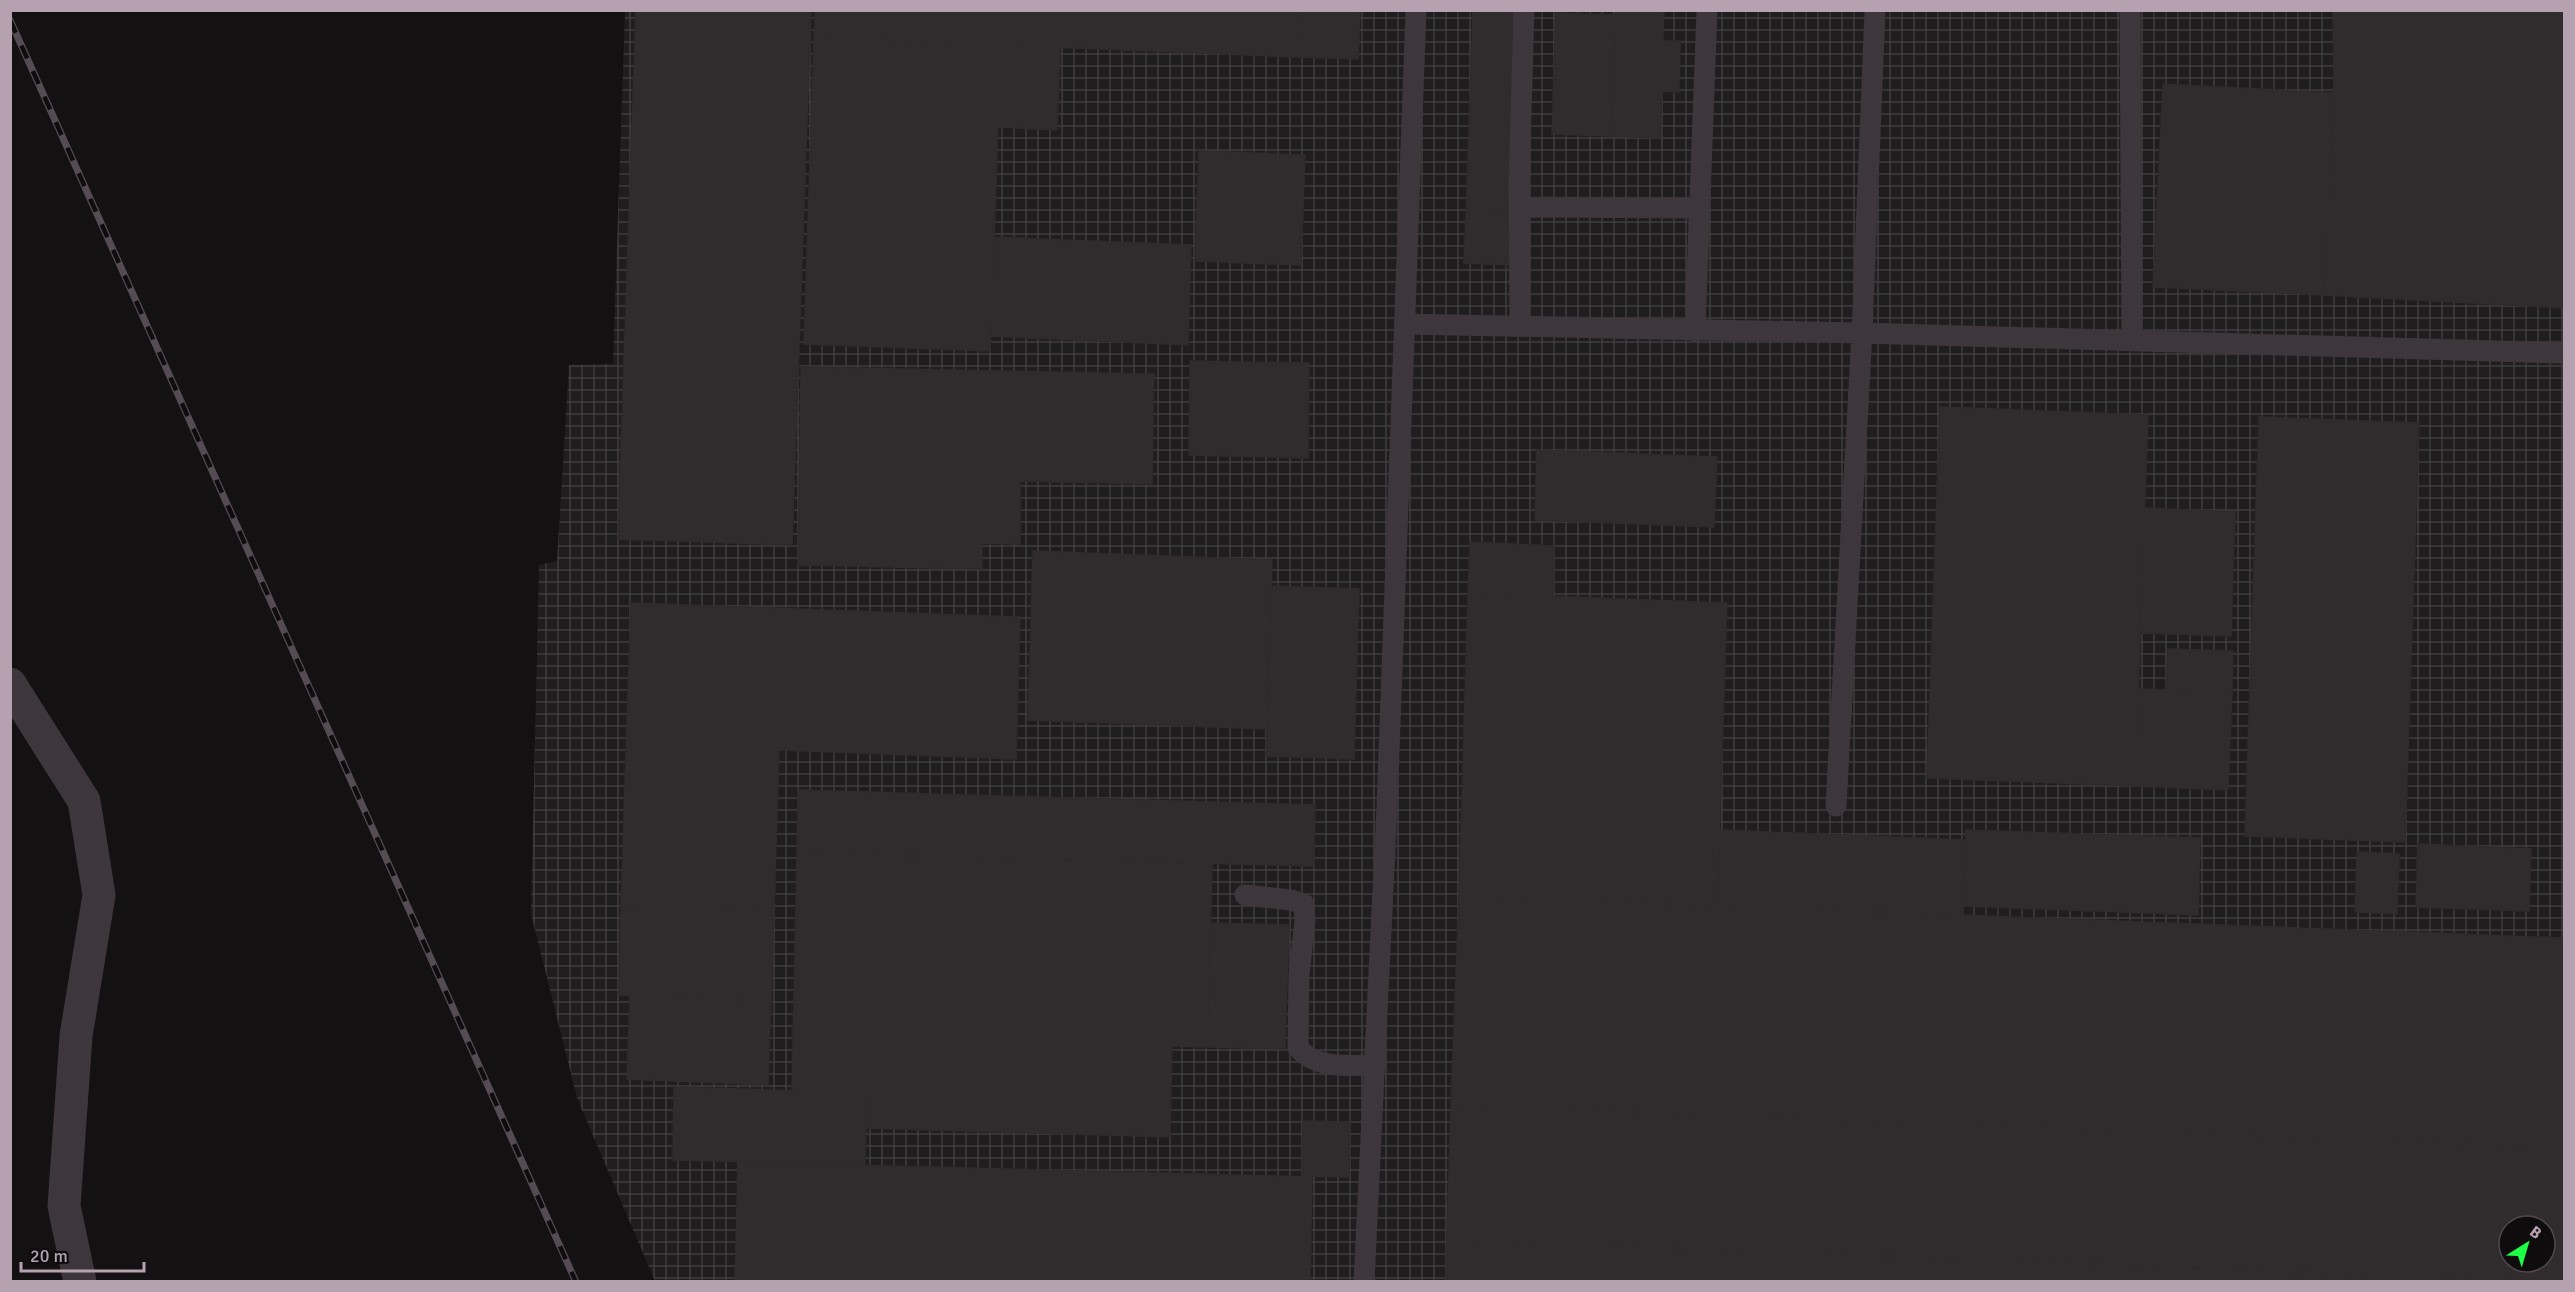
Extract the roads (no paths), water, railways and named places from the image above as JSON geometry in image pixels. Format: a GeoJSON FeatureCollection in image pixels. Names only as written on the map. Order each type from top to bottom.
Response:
{"type":"FeatureCollection","features":[{"type":"Feature","properties":{"kind":"street"},"geometry":{"type":"LineString","coordinates":[[10,684],[84,801],[99,895],[76,1036],[64,1206],[80,1281]]}},
{"type":"Feature","properties":{"kind":"lane"},"geometry":{"type":"LineString","coordinates":[[1364,1281],[1387,807],[1416,10]]}},
{"type":"Feature","properties":{"kind":"lane"},"geometry":{"type":"LineString","coordinates":[[1520,326],[1524,10]]}},
{"type":"Feature","properties":{"kind":"lane"},"geometry":{"type":"LineString","coordinates":[[1695,331],[1707,10]]}},
{"type":"Feature","properties":{"kind":"lane"},"geometry":{"type":"LineString","coordinates":[[1836,806],[1862,333],[1875,10]]}},
{"type":"Feature","properties":{"kind":"lane"},"geometry":{"type":"LineString","coordinates":[[2130,10],[2133,340]]}},
{"type":"Feature","properties":{"kind":"lane"},"geometry":{"type":"LineString","coordinates":[[1520,207],[1698,208]]}},
{"type":"Feature","properties":{"kind":"lane"},"geometry":{"type":"LineString","coordinates":[[1405,324],[1862,333],[2565,352]]}},
{"type":"Feature","properties":{"kind":"lane"},"geometry":{"type":"LineString","coordinates":[[1245,895],[1292,900],[1304,904],[1305,921],[1299,975],[1298,1048],[1307,1058],[1328,1065],[1375,1065]]}},
{"type":"Feature","properties":{"kind":"railway"},"geometry":{"type":"LineString","coordinates":[[10,20],[576,1282]]}}]}
